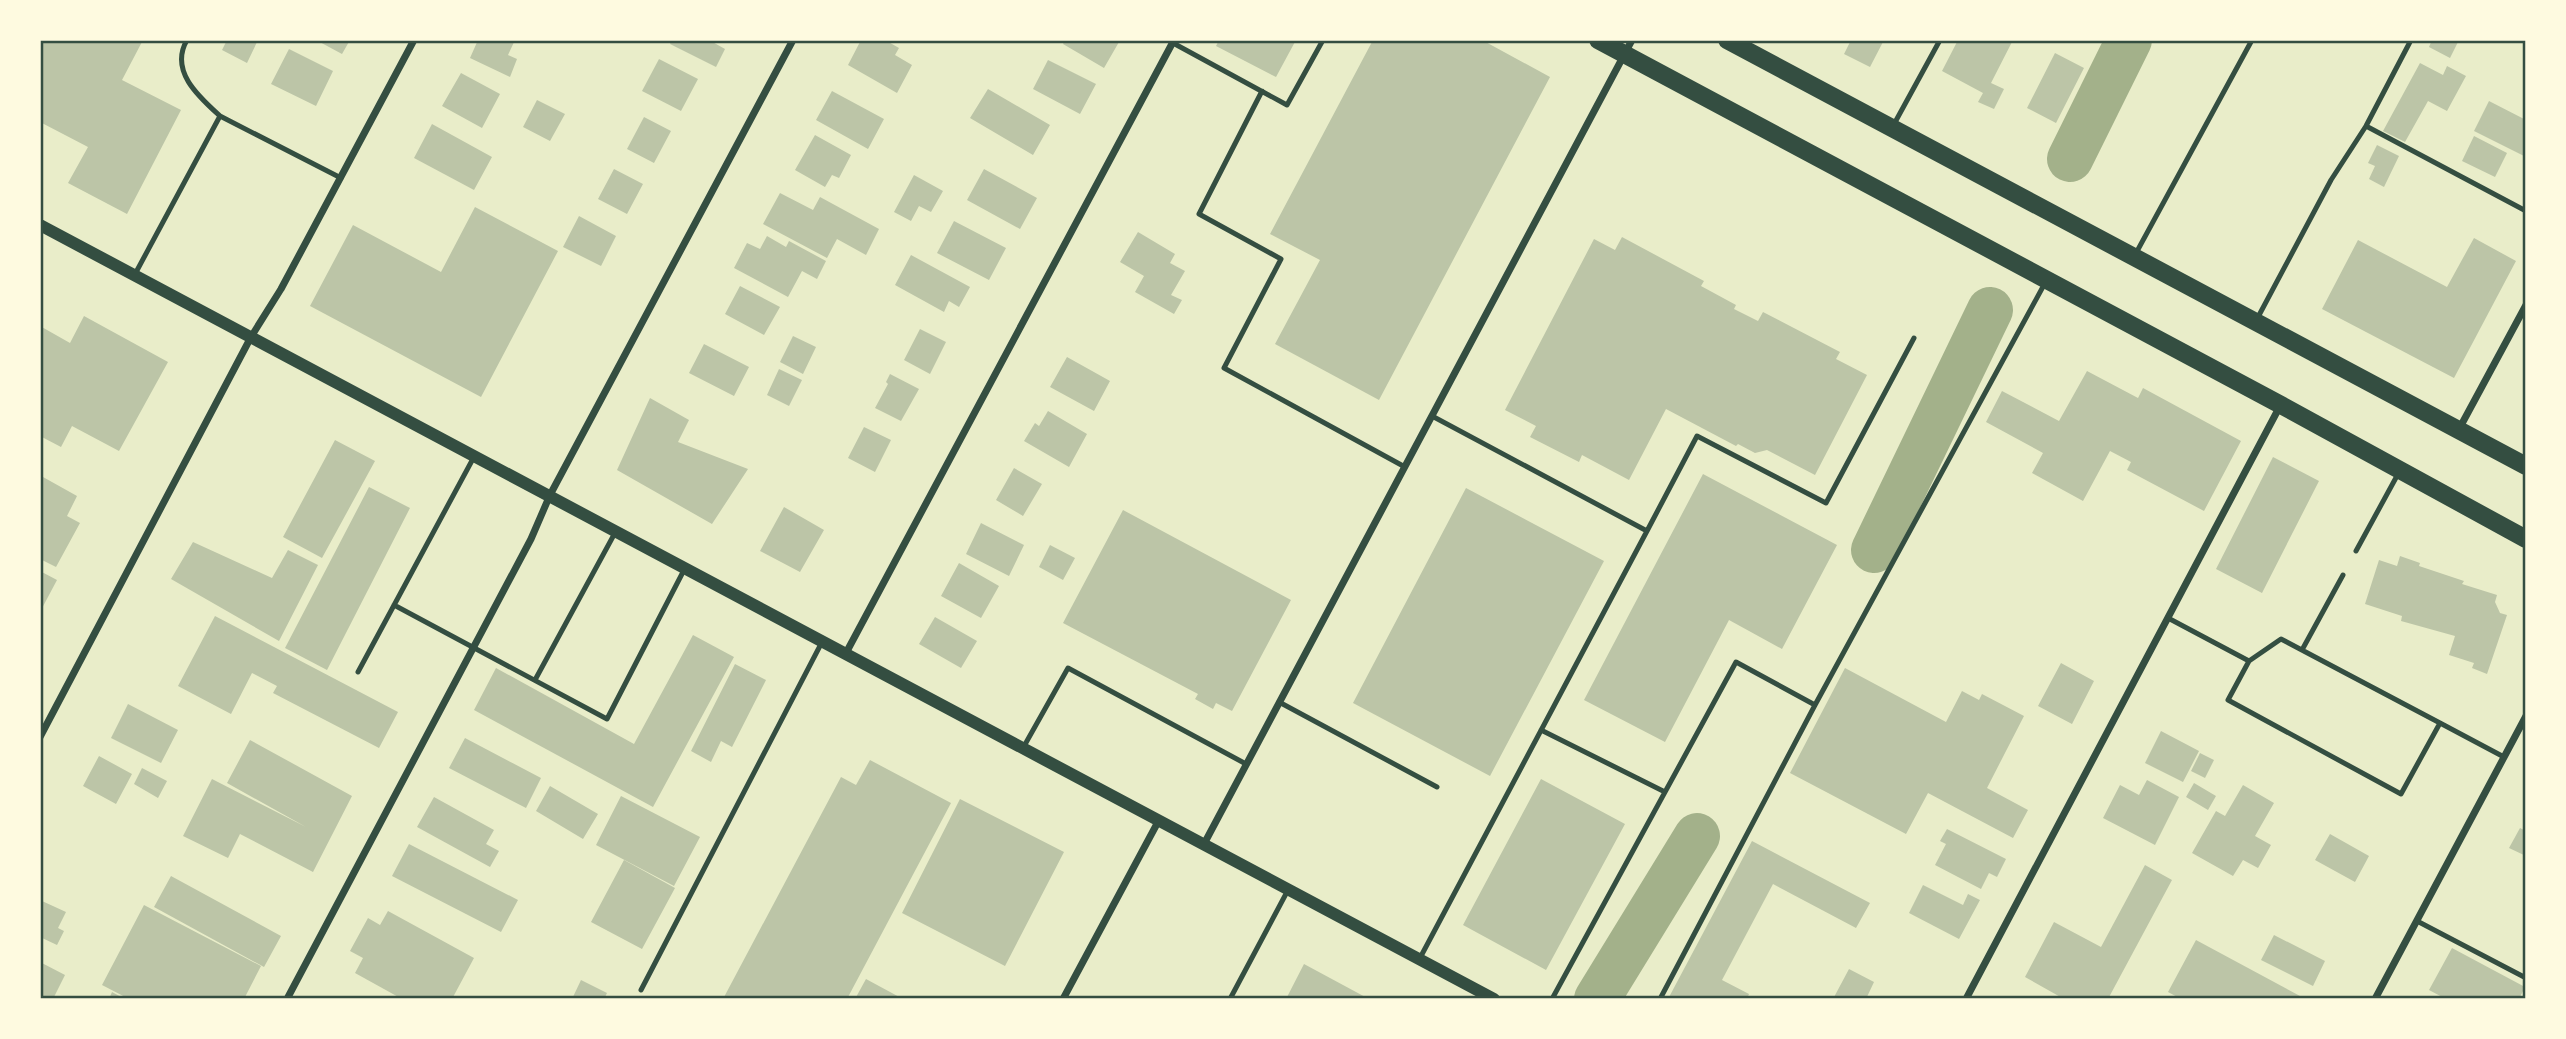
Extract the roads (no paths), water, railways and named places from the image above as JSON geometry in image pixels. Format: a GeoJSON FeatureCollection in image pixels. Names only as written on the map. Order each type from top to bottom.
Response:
{"type":"FeatureCollection","features":[{"type":"Feature","properties":{"kind":"main road"},"geometry":{"type":"LineString","coordinates":[[1598,40],[1628,47],[2047,279],[2526,539]]}},
{"type":"Feature","properties":{"kind":"main road"},"geometry":{"type":"LineString","coordinates":[[1727,40],[2526,467]]}},
{"type":"Feature","properties":{"kind":"street"},"geometry":{"type":"LineString","coordinates":[[40,737],[251,337],[281,289],[414,40]]}},
{"type":"Feature","properties":{"kind":"street"},"geometry":{"type":"LineString","coordinates":[[287,999],[531,539],[550,495],[793,40]]}},
{"type":"Feature","properties":{"kind":"street"},"geometry":{"type":"LineString","coordinates":[[846,653],[1174,42]]}},
{"type":"Feature","properties":{"kind":"street"},"geometry":{"type":"LineString","coordinates":[[1204,844],[1628,47]]}},
{"type":"Feature","properties":{"kind":"street"},"geometry":{"type":"LineString","coordinates":[[40,225],[1494,999]]}},
{"type":"Feature","properties":{"kind":"street"},"geometry":{"type":"LineString","coordinates":[[2458,432],[2526,305]]}},
{"type":"Feature","properties":{"kind":"street"},"geometry":{"type":"LineString","coordinates":[[1966,999],[2281,405]]}},
{"type":"Feature","properties":{"kind":"street"},"geometry":{"type":"LineString","coordinates":[[2375,999],[2526,716]]}},
{"type":"Feature","properties":{"kind":"street"},"geometry":{"type":"LineString","coordinates":[[1063,999],[1159,820]]}},
{"type":"Feature","properties":{"kind":"lane"},"geometry":{"type":"LineString","coordinates":[[187,40],[182,49],[182,71],[195,94],[220,116],[341,178]]}},
{"type":"Feature","properties":{"kind":"lane"},"geometry":{"type":"LineString","coordinates":[[1174,42],[1287,105],[1323,40]]}},
{"type":"Feature","properties":{"kind":"lane"},"geometry":{"type":"LineString","coordinates":[[1891,129],[1940,40]]}},
{"type":"Feature","properties":{"kind":"lane"},"geometry":{"type":"LineString","coordinates":[[2134,258],[2252,40]]}},
{"type":"Feature","properties":{"kind":"lane"},"geometry":{"type":"LineString","coordinates":[[2255,322],[2331,180],[2366,126],[2412,40]]}},
{"type":"Feature","properties":{"kind":"lane"},"geometry":{"type":"LineString","coordinates":[[1262,91],[1199,215],[1281,259],[1224,368],[1405,467]]}},
{"type":"Feature","properties":{"kind":"lane"},"geometry":{"type":"LineString","coordinates":[[134,275],[220,116]]}},
{"type":"Feature","properties":{"kind":"lane"},"geometry":{"type":"LineString","coordinates":[[2366,126],[2526,211]]}},
{"type":"Feature","properties":{"kind":"lane"},"geometry":{"type":"LineString","coordinates":[[1660,999],[1815,705],[2047,279]]}},
{"type":"Feature","properties":{"kind":"lane"},"geometry":{"type":"LineString","coordinates":[[1419,959],[1698,436],[1826,503],[1914,338]]}},
{"type":"Feature","properties":{"kind":"lane"},"geometry":{"type":"LineString","coordinates":[[1432,416],[1647,531]]}},
{"type":"Feature","properties":{"kind":"lane"},"geometry":{"type":"LineString","coordinates":[[358,672],[475,456]]}},
{"type":"Feature","properties":{"kind":"lane"},"geometry":{"type":"LineString","coordinates":[[2356,551],[2400,470]]}},
{"type":"Feature","properties":{"kind":"lane"},"geometry":{"type":"LineString","coordinates":[[535,680],[616,531]]}},
{"type":"Feature","properties":{"kind":"lane"},"geometry":{"type":"LineString","coordinates":[[394,605],[607,719],[685,567]]}},
{"type":"Feature","properties":{"kind":"lane"},"geometry":{"type":"LineString","coordinates":[[2302,650],[2343,575]]}},
{"type":"Feature","properties":{"kind":"lane"},"geometry":{"type":"LineString","coordinates":[[2168,618],[2249,661]]}},
{"type":"Feature","properties":{"kind":"lane"},"geometry":{"type":"LineString","coordinates":[[2440,723],[2401,794],[2228,700],[2249,661],[2281,639],[2440,723],[2504,757]]}},
{"type":"Feature","properties":{"kind":"lane"},"geometry":{"type":"LineString","coordinates":[[640,990],[822,641]]}},
{"type":"Feature","properties":{"kind":"lane"},"geometry":{"type":"LineString","coordinates":[[1552,999],[1737,662],[1815,705]]}},
{"type":"Feature","properties":{"kind":"lane"},"geometry":{"type":"LineString","coordinates":[[1023,749],[1068,668],[1247,764]]}},
{"type":"Feature","properties":{"kind":"lane"},"geometry":{"type":"LineString","coordinates":[[1279,702],[1437,787]]}},
{"type":"Feature","properties":{"kind":"lane"},"geometry":{"type":"LineString","coordinates":[[1541,730],[1665,792]]}},
{"type":"Feature","properties":{"kind":"lane"},"geometry":{"type":"LineString","coordinates":[[1230,999],[1288,889]]}},
{"type":"Feature","properties":{"kind":"lane"},"geometry":{"type":"LineString","coordinates":[[2417,920],[2526,978]]}},
{"type":"Feature","properties":{"kind":"waterway"},"geometry":{"type":"LineString","coordinates":[[2070,159],[2129,40]]}},
{"type":"Feature","properties":{"kind":"waterway"},"geometry":{"type":"LineString","coordinates":[[1874,550],[1990,310]]}},
{"type":"Feature","properties":{"kind":"waterway"},"geometry":{"type":"LineString","coordinates":[[1597,999],[1697,836]]}}]}
